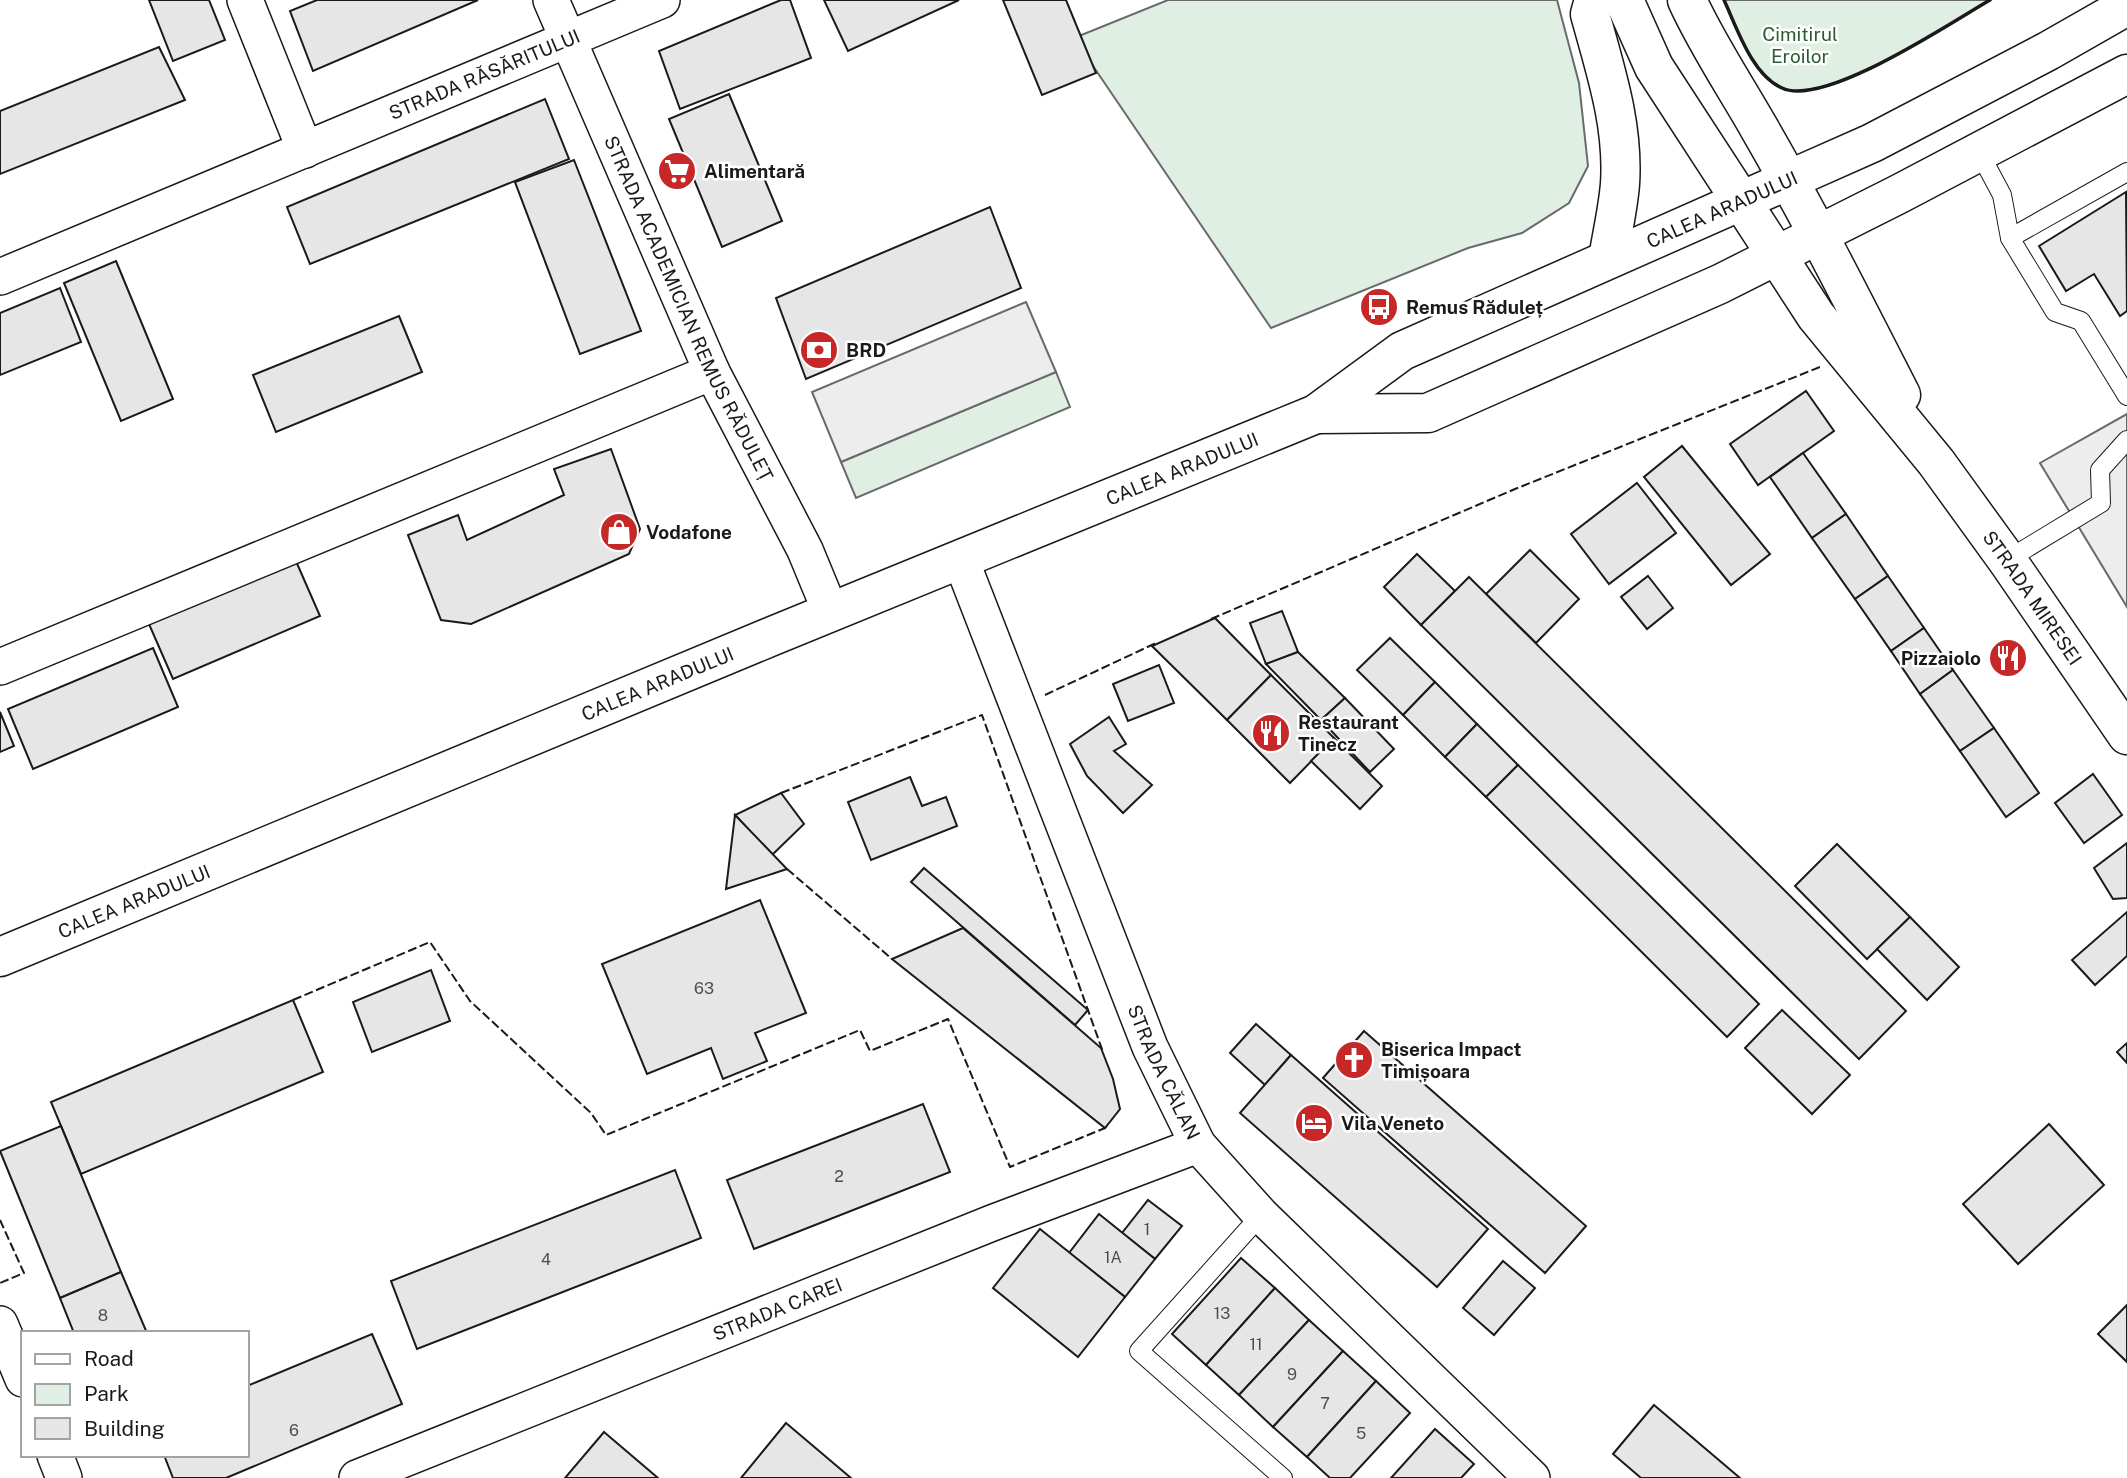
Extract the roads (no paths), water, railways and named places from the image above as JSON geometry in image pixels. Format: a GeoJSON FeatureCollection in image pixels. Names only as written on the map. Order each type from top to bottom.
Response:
{"type":"FeatureCollection","features":[{"type":"Feature","properties":{"kind":"main road"},"geometry":{"type":"LineString","coordinates":[[1594,0],[1590,14],[1615,108],[1620,160],[1620,185],[1608,258]]}},
{"type":"Feature","properties":{"kind":"main road","name":"STRADA MIRESEI"},"geometry":{"type":"LineString","coordinates":[[1623,0],[1654,67],[1815,316],[1936,462],[2127,735]]}},
{"type":"Feature","properties":{"kind":"main road","name":"STRADA MIRESEI"},"geometry":{"type":"LineString","coordinates":[[1687,0],[1818,235],[1936,462]]}},
{"type":"Feature","properties":{"kind":"main road","name":"CALEA ARADULUI"},"geometry":{"type":"LineString","coordinates":[[0,957],[1316,414],[1402,351],[1872,143],[2048,51],[2127,6]]}},
{"type":"Feature","properties":{"kind":"main road","name":"CALEA ARADULUI"},"geometry":{"type":"LineString","coordinates":[[1316,414],[1428,414],[1720,284],[2127,74]]}},
{"type":"Feature","properties":{"kind":"street"},"geometry":{"type":"LineString","coordinates":[[244,0],[305,150]]}},
{"type":"Feature","properties":{"kind":"street","name":"STRADA ACADEMICIAN REMUS RĂDULEȚ"},"geometry":{"type":"LineString","coordinates":[[551,0],[712,372],[805,550],[831,613]]}},
{"type":"Feature","properties":{"kind":"street","name":"STRADA RĂSĂRITULUI"},"geometry":{"type":"LineString","coordinates":[[0,277],[662,0]]}},
{"type":"Feature","properties":{"kind":"street"},"geometry":{"type":"LineString","coordinates":[[0,667],[712,372]]}},
{"type":"Feature","properties":{"kind":"street","name":"STRADA CĂLAN"},"geometry":{"type":"LineString","coordinates":[[961,559],[1150,1047],[1198,1145],[1261,1214],[1532,1478]]}},
{"type":"Feature","properties":{"kind":"street","name":"STRADA CAREI"},"geometry":{"type":"LineString","coordinates":[[357,1478],[966,1234],[1198,1145]]}},
{"type":"Feature","properties":{"kind":"street"},"geometry":{"type":"LineString","coordinates":[[0,1324],[21,1373]]}},
{"type":"Feature","properties":{"kind":"street"},"geometry":{"type":"LineString","coordinates":[[56,1457],[64,1478]]}},
{"type":"Feature","properties":{"kind":"lane"},"geometry":{"type":"LineString","coordinates":[[1979,152],[2002,195],[2010,239],[2055,312],[2081,321],[2127,396]]}},
{"type":"Feature","properties":{"kind":"lane"},"geometry":{"type":"LineString","coordinates":[[2010,239],[2127,172]]}},
{"type":"Feature","properties":{"kind":"lane"},"geometry":{"type":"LineString","coordinates":[[2007,560],[2101,503],[2100,470],[2127,440]]}},
{"type":"Feature","properties":{"kind":"lane"},"geometry":{"type":"LineString","coordinates":[[1261,1214],[1139,1352],[1283,1478]]}},
{"type":"Feature","properties":{"kind":"place","name":"Alimentară"},"geometry":{"type":"Point","coordinates":[677,171]}},
{"type":"Feature","properties":{"kind":"place","name":"Remus Răduleț"},"geometry":{"type":"Point","coordinates":[1379,307]}},
{"type":"Feature","properties":{"kind":"place","name":"BRD"},"geometry":{"type":"Point","coordinates":[819,350]}},
{"type":"Feature","properties":{"kind":"place","name":"Vodafone"},"geometry":{"type":"Point","coordinates":[619,532]}},
{"type":"Feature","properties":{"kind":"place","name":"Pizzaiolo"},"geometry":{"type":"Point","coordinates":[2008,658]}},
{"type":"Feature","properties":{"kind":"place","name":"Restaurant Tinecz"},"geometry":{"type":"Point","coordinates":[1271,733]}},
{"type":"Feature","properties":{"kind":"place","name":"Biserica Impact Timișoara"},"geometry":{"type":"Point","coordinates":[1354,1060]}},
{"type":"Feature","properties":{"kind":"place","name":"Vila Veneto"},"geometry":{"type":"Point","coordinates":[1314,1123]}},
{"type":"Feature","properties":{"kind":"park label","name":"Cimitirul Eroilor"},"geometry":{"type":"Point","coordinates":[1800,45]}}]}
